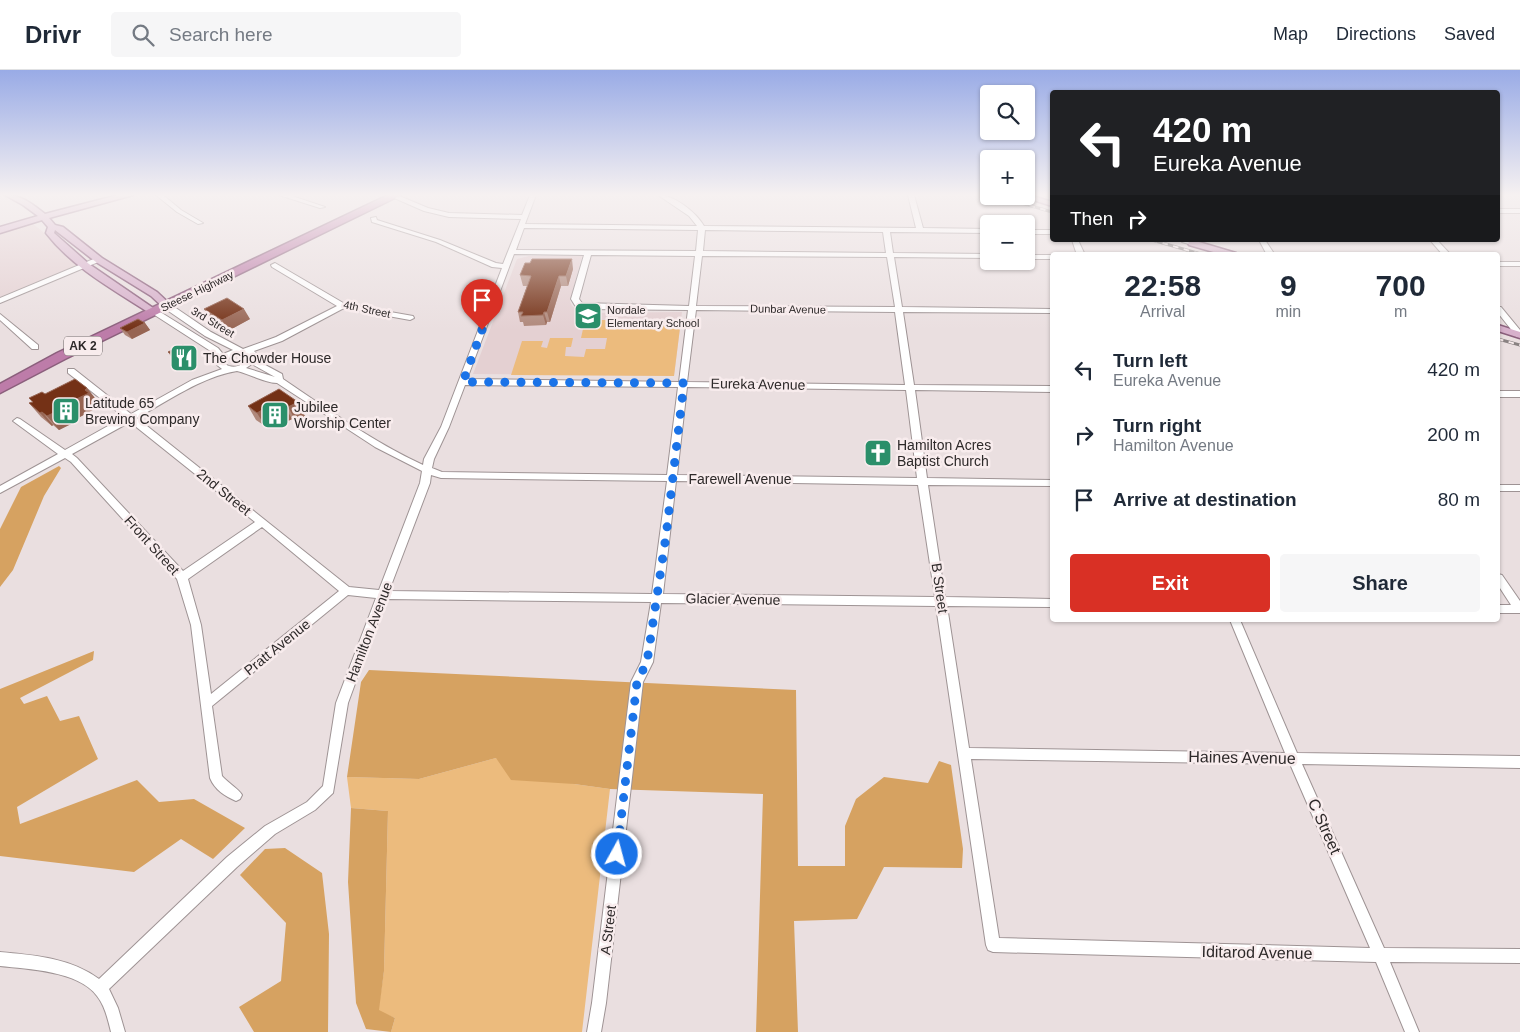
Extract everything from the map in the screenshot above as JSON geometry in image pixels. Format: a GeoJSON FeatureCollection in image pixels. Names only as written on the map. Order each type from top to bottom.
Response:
{"type":"FeatureCollection","features":[{"type":"Feature","properties":{"kind":"highway","name":"Steese Highway"},"geometry":{"type":"LineString","coordinates":[[0,389],[150,309],[289,240]]}},
{"type":"Feature","properties":{"kind":"highway","name":"Steese Highway"},"geometry":{"type":"LineString","coordinates":[[164,302],[298,240]]}},
{"type":"Feature","properties":{"kind":"highway","name":"Steese Highway"},"geometry":{"type":"LineString","coordinates":[[0,379],[150,309]]}},
{"type":"Feature","properties":{"kind":"main road","name":"3rd Street"},"geometry":{"type":"LineString","coordinates":[[55,240],[59,245],[110,285],[150,309]]}},
{"type":"Feature","properties":{"kind":"main road","name":"3rd Street"},"geometry":{"type":"LineString","coordinates":[[73,240],[99,260],[164,302]]}},
{"type":"Feature","properties":{"kind":"main road"},"geometry":{"type":"LineString","coordinates":[[1188,242],[1223,252]]}},
{"type":"Feature","properties":{"kind":"main road"},"geometry":{"type":"LineString","coordinates":[[1500,329],[1520,335]]}},
{"type":"Feature","properties":{"kind":"street"},"geometry":{"type":"LineString","coordinates":[[438,240],[495,265],[506,266]]}},
{"type":"Feature","properties":{"kind":"street","name":"Hamilton Avenue"},"geometry":{"type":"LineString","coordinates":[[100,988],[232,862],[270,830],[311,806],[329,789],[342,703],[425,483],[429,460],[446,427],[516,240]]}},
{"type":"Feature","properties":{"kind":"street","name":"A Street"},"geometry":{"type":"LineString","coordinates":[[594,1032],[637,682],[647,662],[657,597],[701,240]]}},
{"type":"Feature","properties":{"kind":"street","name":"B Street"},"geometry":{"type":"LineString","coordinates":[[887,240],[911,386],[923,481],[993,945]]}},
{"type":"Feature","properties":{"kind":"street"},"geometry":{"type":"LineString","coordinates":[[1435,242],[1444,252]]}},
{"type":"Feature","properties":{"kind":"street"},"geometry":{"type":"LineString","coordinates":[[511,252],[980,256]]}},
{"type":"Feature","properties":{"kind":"street","name":"Dunbar Avenue"},"geometry":{"type":"LineString","coordinates":[[588,253],[575,299],[579,305],[586,306],[1050,311]]}},
{"type":"Feature","properties":{"kind":"street"},"geometry":{"type":"LineString","coordinates":[[1035,257],[1050,257]]}},
{"type":"Feature","properties":{"kind":"street"},"geometry":{"type":"LineString","coordinates":[[0,302],[99,260]]}},
{"type":"Feature","properties":{"kind":"street"},"geometry":{"type":"LineString","coordinates":[[1500,264],[1520,264]]}},
{"type":"Feature","properties":{"kind":"street","name":"4th Street"},"geometry":{"type":"LineString","coordinates":[[275,266],[343,306],[410,318]]}},
{"type":"Feature","properties":{"kind":"street","name":"3rd Street"},"geometry":{"type":"LineString","coordinates":[[164,302],[208,334],[252,353],[253,360]]}},
{"type":"Feature","properties":{"kind":"street"},"geometry":{"type":"LineString","coordinates":[[198,381],[198,378],[233,352],[244,351],[279,339],[343,306]]}},
{"type":"Feature","properties":{"kind":"street","name":"3rd Street"},"geometry":{"type":"LineString","coordinates":[[150,309],[215,350],[222,361],[222,367],[228,370]]}},
{"type":"Feature","properties":{"kind":"street"},"geometry":{"type":"LineString","coordinates":[[1500,311],[1520,335]]}},
{"type":"Feature","properties":{"kind":"street"},"geometry":{"type":"LineString","coordinates":[[0,316],[35,346]]}},
{"type":"Feature","properties":{"kind":"street"},"geometry":{"type":"LineString","coordinates":[[238,369],[253,360],[279,339]]}},
{"type":"Feature","properties":{"kind":"street"},"geometry":{"type":"LineString","coordinates":[[253,360],[385,450],[413,466],[427,471]]}},
{"type":"Feature","properties":{"kind":"street"},"geometry":{"type":"LineString","coordinates":[[0,490],[198,381],[228,370],[238,369],[272,380],[280,380]]}},
{"type":"Feature","properties":{"kind":"street","name":"2nd Street"},"geometry":{"type":"LineString","coordinates":[[71,371],[226,493],[346,591]]}},
{"type":"Feature","properties":{"kind":"street","name":"Eureka Avenue"},"geometry":{"type":"LineString","coordinates":[[463,382],[684,383],[1050,389]]}},
{"type":"Feature","properties":{"kind":"street"},"geometry":{"type":"LineString","coordinates":[[1500,394],[1520,394]]}},
{"type":"Feature","properties":{"kind":"street","name":"Front Street"},"geometry":{"type":"LineString","coordinates":[[17,421],[74,460],[182,577],[196,625],[216,778],[224,788],[236,795]]}},
{"type":"Feature","properties":{"kind":"street","name":"Farewell Avenue"},"geometry":{"type":"LineString","coordinates":[[427,471],[441,475],[1050,483]]}},
{"type":"Feature","properties":{"kind":"street"},"geometry":{"type":"LineString","coordinates":[[1500,488],[1520,488]]}},
{"type":"Feature","properties":{"kind":"street"},"geometry":{"type":"LineString","coordinates":[[182,577],[261,523]]}},
{"type":"Feature","properties":{"kind":"street"},"geometry":{"type":"LineString","coordinates":[[1500,581],[1520,609]]}},
{"type":"Feature","properties":{"kind":"street"},"geometry":{"type":"LineString","coordinates":[[346,591],[384,595]]}},
{"type":"Feature","properties":{"kind":"street","name":"Pratt Avenue"},"geometry":{"type":"LineString","coordinates":[[207,704],[346,591]]}},
{"type":"Feature","properties":{"kind":"street","name":"Glacier Avenue"},"geometry":{"type":"LineString","coordinates":[[384,595],[1050,603]]}},
{"type":"Feature","properties":{"kind":"street"},"geometry":{"type":"LineString","coordinates":[[1500,609],[1520,609]]}},
{"type":"Feature","properties":{"kind":"street","name":"C Street"},"geometry":{"type":"LineString","coordinates":[[1236,622],[1262,688],[1295,758],[1381,954],[1412,1032]]}},
{"type":"Feature","properties":{"kind":"street","name":"Haines Avenue"},"geometry":{"type":"LineString","coordinates":[[964,753],[1520,762]]}},
{"type":"Feature","properties":{"kind":"street","name":"Iditarod Avenue"},"geometry":{"type":"LineString","coordinates":[[993,945],[1520,956]]}},
{"type":"Feature","properties":{"kind":"street"},"geometry":{"type":"LineString","coordinates":[[0,959],[75,972],[100,988],[116,1017],[118,1032]]}},
{"type":"Feature","properties":{"kind":"shaded area"},"geometry":{"type":"Polygon","coordinates":[[[0,240],[50,240],[82,269],[0,302],[0,240]]]}},
{"type":"Feature","properties":{"kind":"shaded area","name":"Nordale Elementary School"},"geometry":{"type":"Polygon","coordinates":[[[529,256],[582,256],[570,301],[572,306],[577,309],[589,309],[589,313],[682,312],[674,376],[473,374],[517,259],[529,256]]]}},
{"type":"Feature","properties":{"kind":"shaded area"},"geometry":{"type":"Polygon","coordinates":[[[585,320],[681,320],[674,376],[511,375],[522,341],[543,341],[541,347],[547,348],[550,338],[573,338],[571,347],[566,347],[565,356],[584,357],[586,349],[605,349],[607,338],[581,338],[585,320]]]}},
{"type":"Feature","properties":{"kind":"shaded area"},"geometry":{"type":"Polygon","coordinates":[[[59,466],[61,468],[44,496],[13,570],[0,587],[0,529],[21,487],[59,466]]]}},
{"type":"Feature","properties":{"kind":"shaded area"},"geometry":{"type":"Polygon","coordinates":[[[94,651],[93,660],[20,698],[24,704],[47,696],[60,721],[79,716],[98,759],[17,807],[20,824],[137,780],[159,802],[194,799],[245,828],[213,859],[181,839],[134,872],[0,856],[0,689],[94,651]]]}},
{"type":"Feature","properties":{"kind":"shaded area"},"geometry":{"type":"Polygon","coordinates":[[[369,670],[796,690],[798,866],[845,866],[845,826],[856,799],[884,777],[928,783],[939,761],[951,765],[963,849],[962,868],[884,867],[857,919],[794,921],[798,1032],[756,1032],[763,794],[610,789],[574,784],[511,780],[496,758],[419,779],[347,777],[361,682],[369,670]]]}},
{"type":"Feature","properties":{"kind":"shaded area"},"geometry":{"type":"Polygon","coordinates":[[[496,758],[574,784],[610,789],[582,1032],[391,1032],[395,1018],[378,1011],[384,971],[388,811],[351,808],[347,777],[419,779],[496,758]]]}},
{"type":"Feature","properties":{"kind":"shaded area"},"geometry":{"type":"Polygon","coordinates":[[[351,808],[388,811],[384,971],[379,1010],[395,1018],[391,1032],[366,1029],[356,1003],[348,882],[351,808]]]}},
{"type":"Feature","properties":{"kind":"shaded area"},"geometry":{"type":"Polygon","coordinates":[[[285,848],[322,873],[329,934],[328,1032],[254,1032],[239,1007],[281,981],[286,923],[240,875],[265,849],[285,848]]]}},
{"type":"Feature","properties":{"kind":"building"},"geometry":{"type":"Polygon","coordinates":[[[532,259],[572,259],[566,276],[559,276],[547,312],[544,312],[543,315],[521,316],[523,312],[518,312],[531,276],[520,275],[525,263],[530,263],[532,259]]]}},
{"type":"Feature","properties":{"kind":"building"},"geometry":{"type":"Polygon","coordinates":[[[227,298],[244,309],[222,320],[204,309],[227,298]]]}},
{"type":"Feature","properties":{"kind":"building"},"geometry":{"type":"Polygon","coordinates":[[[138,319],[145,323],[127,332],[120,328],[138,319]]]}},
{"type":"Feature","properties":{"kind":"building"},"geometry":{"type":"Polygon","coordinates":[[[183,345],[191,350],[176,357],[168,352],[183,345]]]}},
{"type":"Feature","properties":{"kind":"building"},"geometry":{"type":"Polygon","coordinates":[[[75,379],[87,388],[85,390],[89,393],[66,404],[68,406],[47,416],[42,412],[40,413],[29,403],[33,402],[29,398],[42,392],[45,394],[75,379]]]}},
{"type":"Feature","properties":{"kind":"building"},"geometry":{"type":"Polygon","coordinates":[[[279,389],[298,402],[288,407],[284,405],[280,407],[274,403],[257,413],[248,406],[279,389]]]}},
{"type":"Feature","properties":{"kind":"railway"},"geometry":{"type":"LineString","coordinates":[[1159,242],[1194,252]]}},
{"type":"Feature","properties":{"kind":"railway"},"geometry":{"type":"LineString","coordinates":[[1500,340],[1520,345]]}},
{"type":"Feature","properties":{"kind":"place","name":"Nordale Elementary School"},"geometry":{"type":"Point","coordinates":[588,316]}},
{"type":"Feature","properties":{"kind":"place","name":"The Chowder House"},"geometry":{"type":"Point","coordinates":[184,358]}},
{"type":"Feature","properties":{"kind":"place","name":"Latitude 65 Brewing Company"},"geometry":{"type":"Point","coordinates":[66,411]}},
{"type":"Feature","properties":{"kind":"place","name":"Jubilee Worship Center"},"geometry":{"type":"Point","coordinates":[275,415]}},
{"type":"Feature","properties":{"kind":"place","name":"Hamilton Acres Baptist Church"},"geometry":{"type":"Point","coordinates":[878,453]}},
{"type":"Feature","properties":{"kind":"route"},"geometry":{"type":"LineString","coordinates":[[482,330],[463,382],[684,383],[672,470],[666,536],[647,662],[637,682],[617,854]]}}]}
